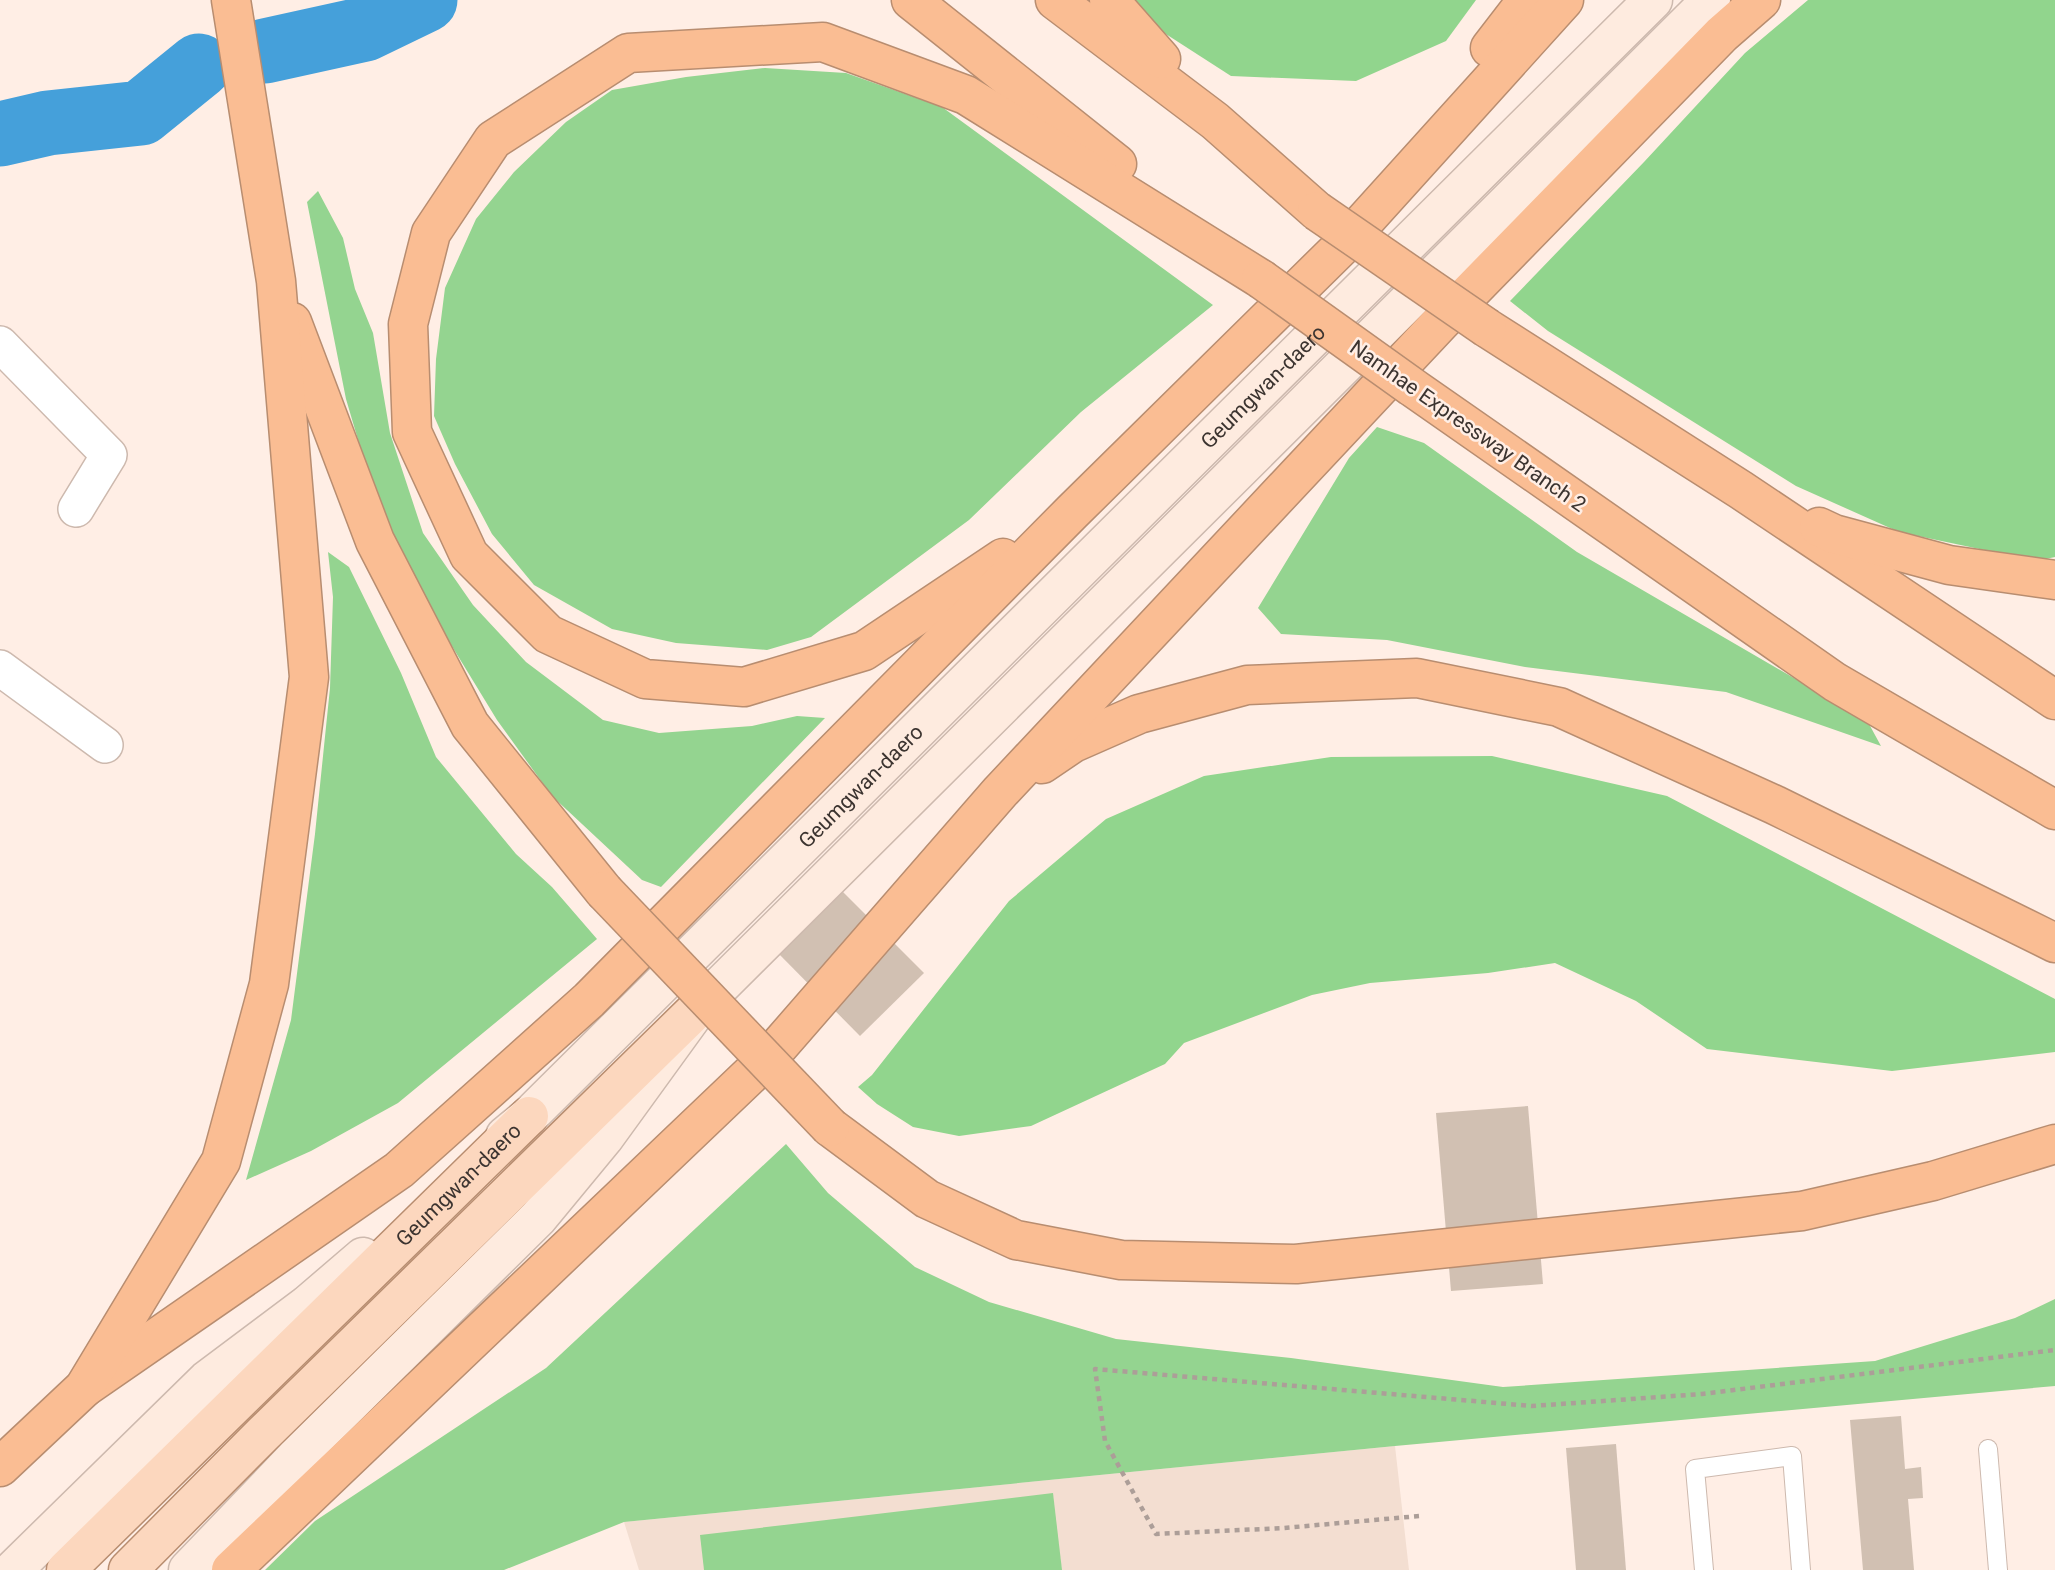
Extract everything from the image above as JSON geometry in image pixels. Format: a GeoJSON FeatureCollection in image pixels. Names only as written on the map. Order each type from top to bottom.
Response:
{"type":"FeatureCollection","features":[{"type":"Feature","properties":{"kind":"highway"},"geometry":{"type":"LineString","coordinates":[[84,1388],[221,1161],[269,984],[309,677],[276,281],[232,0]]}},
{"type":"Feature","properties":{"kind":"highway","name":"Namhae Expressway Branch 2"},"geometry":{"type":"LineString","coordinates":[[911,0],[1261,279],[1412,387],[1835,682],[2055,810]]}},
{"type":"Feature","properties":{"kind":"highway"},"geometry":{"type":"LineString","coordinates":[[1055,0],[1215,121],[1317,211],[1487,328],[1741,490],[2055,700]]}},
{"type":"Feature","properties":{"kind":"highway"},"geometry":{"type":"LineString","coordinates":[[1109,0],[1215,121]]}},
{"type":"Feature","properties":{"kind":"highway"},"geometry":{"type":"LineString","coordinates":[[1340,248],[1527,0]]}},
{"type":"Feature","properties":{"kind":"highway"},"geometry":{"type":"LineString","coordinates":[[0,1467],[84,1388],[399,1170],[589,1000],[1072,512],[1340,248],[1564,0]]}},
{"type":"Feature","properties":{"kind":"highway"},"geometry":{"type":"LineString","coordinates":[[231,1570],[771,1055],[1000,792],[1440,323],[1722,34],[1760,0]]}},
{"type":"Feature","properties":{"kind":"highway"},"geometry":{"type":"LineString","coordinates":[[1072,512],[864,651],[744,687],[645,679],[548,634],[469,555],[412,432],[408,324],[431,233],[494,141],[628,53],[823,42],[966,95],[1261,279]]}},
{"type":"Feature","properties":{"kind":"highway"},"geometry":{"type":"LineString","coordinates":[[276,281],[375,541],[470,725],[604,891],[830,1127],[927,1199],[1016,1240],[1121,1259],[1283,1264],[1802,1211],[1933,1181],[2055,1144]]}},
{"type":"Feature","properties":{"kind":"highway"},"geometry":{"type":"LineString","coordinates":[[1741,490],[1834,534],[1949,565],[2055,580]]}},
{"type":"Feature","properties":{"kind":"highway"},"geometry":{"type":"LineString","coordinates":[[1000,792],[1073,743],[1139,714],[1247,685],[1417,678],[1559,708],[1775,805],[2055,943]]}},
{"type":"Feature","properties":{"kind":"main road","name":"Geumgwan-daero"},"geometry":{"type":"LineString","coordinates":[[66,1570],[528,1116],[1653,0]]}},
{"type":"Feature","properties":{"kind":"main road","name":"Geumgwan-daero"},"geometry":{"type":"LineString","coordinates":[[128,1570],[1711,0]]}},
{"type":"Feature","properties":{"kind":"main road"},"geometry":{"type":"LineString","coordinates":[[188,1570],[297,1456],[538,1218],[604,1138],[698,1007]]}},
{"type":"Feature","properties":{"kind":"main road"},"geometry":{"type":"LineString","coordinates":[[13,1570],[207,1380],[306,1305],[528,1116]]}},
{"type":"Feature","properties":{"kind":"street"},"geometry":{"type":"LineString","coordinates":[[0,344],[109,454],[76,509]]}},
{"type":"Feature","properties":{"kind":"street"},"geometry":{"type":"LineString","coordinates":[[0,668],[105,745]]}},
{"type":"Feature","properties":{"kind":"lane"},"geometry":{"type":"LineString","coordinates":[[1988,1449],[1998,1570]]}},
{"type":"Feature","properties":{"kind":"lane"},"geometry":{"type":"LineString","coordinates":[[1704,1570],[1695,1469],[1792,1456],[1801,1570]]}},
{"type":"Feature","properties":{"kind":"path"},"geometry":{"type":"LineString","coordinates":[[1419,1516],[1284,1528],[1156,1534],[1105,1441],[1095,1369],[1532,1406],[1702,1394],[2055,1350]]}},
{"type":"Feature","properties":{"kind":"shaded area"},"geometry":{"type":"Polygon","coordinates":[[[1395,1446],[1409,1570],[639,1570],[624,1522],[1395,1446]]]}},
{"type":"Feature","properties":{"kind":"green space"},"geometry":{"type":"Polygon","coordinates":[[[1113,0],[1476,0],[1446,41],[1356,81],[1231,76],[1113,0]]]}},
{"type":"Feature","properties":{"kind":"green space"},"geometry":{"type":"Polygon","coordinates":[[[1808,0],[2055,0],[2055,557],[2036,561],[1899,532],[1796,486],[1548,331],[1510,301],[1745,53],[1808,0]]]}},
{"type":"Feature","properties":{"kind":"green space"},"geometry":{"type":"Polygon","coordinates":[[[765,68],[846,73],[942,107],[1213,305],[1081,412],[969,520],[811,637],[767,650],[676,643],[612,629],[534,585],[492,534],[455,464],[434,416],[436,359],[445,288],[476,219],[514,172],[566,122],[612,90],[686,77],[765,68]]]}},
{"type":"Feature","properties":{"kind":"green space"},"geometry":{"type":"Polygon","coordinates":[[[318,191],[343,238],[355,289],[373,333],[390,433],[423,533],[473,605],[526,662],[603,720],[659,733],[752,726],[797,716],[825,718],[661,887],[642,880],[552,796],[497,720],[425,602],[374,494],[346,399],[307,202],[318,191]]]}},
{"type":"Feature","properties":{"kind":"green space"},"geometry":{"type":"Polygon","coordinates":[[[1377,427],[1424,443],[1577,552],[1837,703],[1869,724],[1881,746],[1726,692],[1525,667],[1387,640],[1281,634],[1258,608],[1349,458],[1377,427]]]}},
{"type":"Feature","properties":{"kind":"green space"},"geometry":{"type":"Polygon","coordinates":[[[328,552],[349,567],[401,673],[436,757],[516,854],[552,887],[597,939],[398,1103],[311,1151],[246,1180],[291,1020],[315,834],[330,688],[333,597],[328,552]]]}},
{"type":"Feature","properties":{"kind":"green space"},"geometry":{"type":"Polygon","coordinates":[[[1492,756],[1667,796],[2055,999],[2055,1052],[1892,1071],[1707,1049],[1636,1001],[1555,963],[1488,973],[1370,983],[1312,995],[1184,1043],[1165,1064],[1031,1126],[959,1136],[913,1127],[877,1104],[858,1087],[872,1075],[1009,901],[1106,819],[1204,776],[1331,757],[1492,756]]]}},
{"type":"Feature","properties":{"kind":"green space"},"geometry":{"type":"Polygon","coordinates":[[[786,1144],[828,1193],[915,1267],[989,1302],[1116,1339],[1291,1358],[1503,1387],[1875,1361],[2015,1318],[2055,1299],[2055,1386],[1395,1446],[624,1522],[504,1570],[265,1570],[315,1521],[546,1368],[786,1144]]]}},
{"type":"Feature","properties":{"kind":"green space"},"geometry":{"type":"Polygon","coordinates":[[[1053,1493],[1062,1570],[704,1570],[700,1535],[1053,1493]]]}},
{"type":"Feature","properties":{"kind":"building"},"geometry":{"type":"Polygon","coordinates":[[[840,889],[924,973],[860,1036],[776,951],[840,889]]]}},
{"type":"Feature","properties":{"kind":"building"},"geometry":{"type":"Polygon","coordinates":[[[1528,1106],[1543,1284],[1451,1291],[1436,1113],[1528,1106]]]}},
{"type":"Feature","properties":{"kind":"building"},"geometry":{"type":"Polygon","coordinates":[[[1901,1416],[1905,1469],[1921,1467],[1923,1498],[1908,1499],[1914,1570],[1863,1570],[1850,1420],[1901,1416]]]}},
{"type":"Feature","properties":{"kind":"building"},"geometry":{"type":"Polygon","coordinates":[[[1616,1444],[1626,1570],[1576,1570],[1566,1448],[1616,1444]]]}},
{"type":"Feature","properties":{"kind":"waterway"},"geometry":{"type":"LineString","coordinates":[[265,51],[365,29],[425,0]]}},
{"type":"Feature","properties":{"kind":"waterway"},"geometry":{"type":"LineString","coordinates":[[0,134],[48,123],[141,113],[199,66]]}}]}
